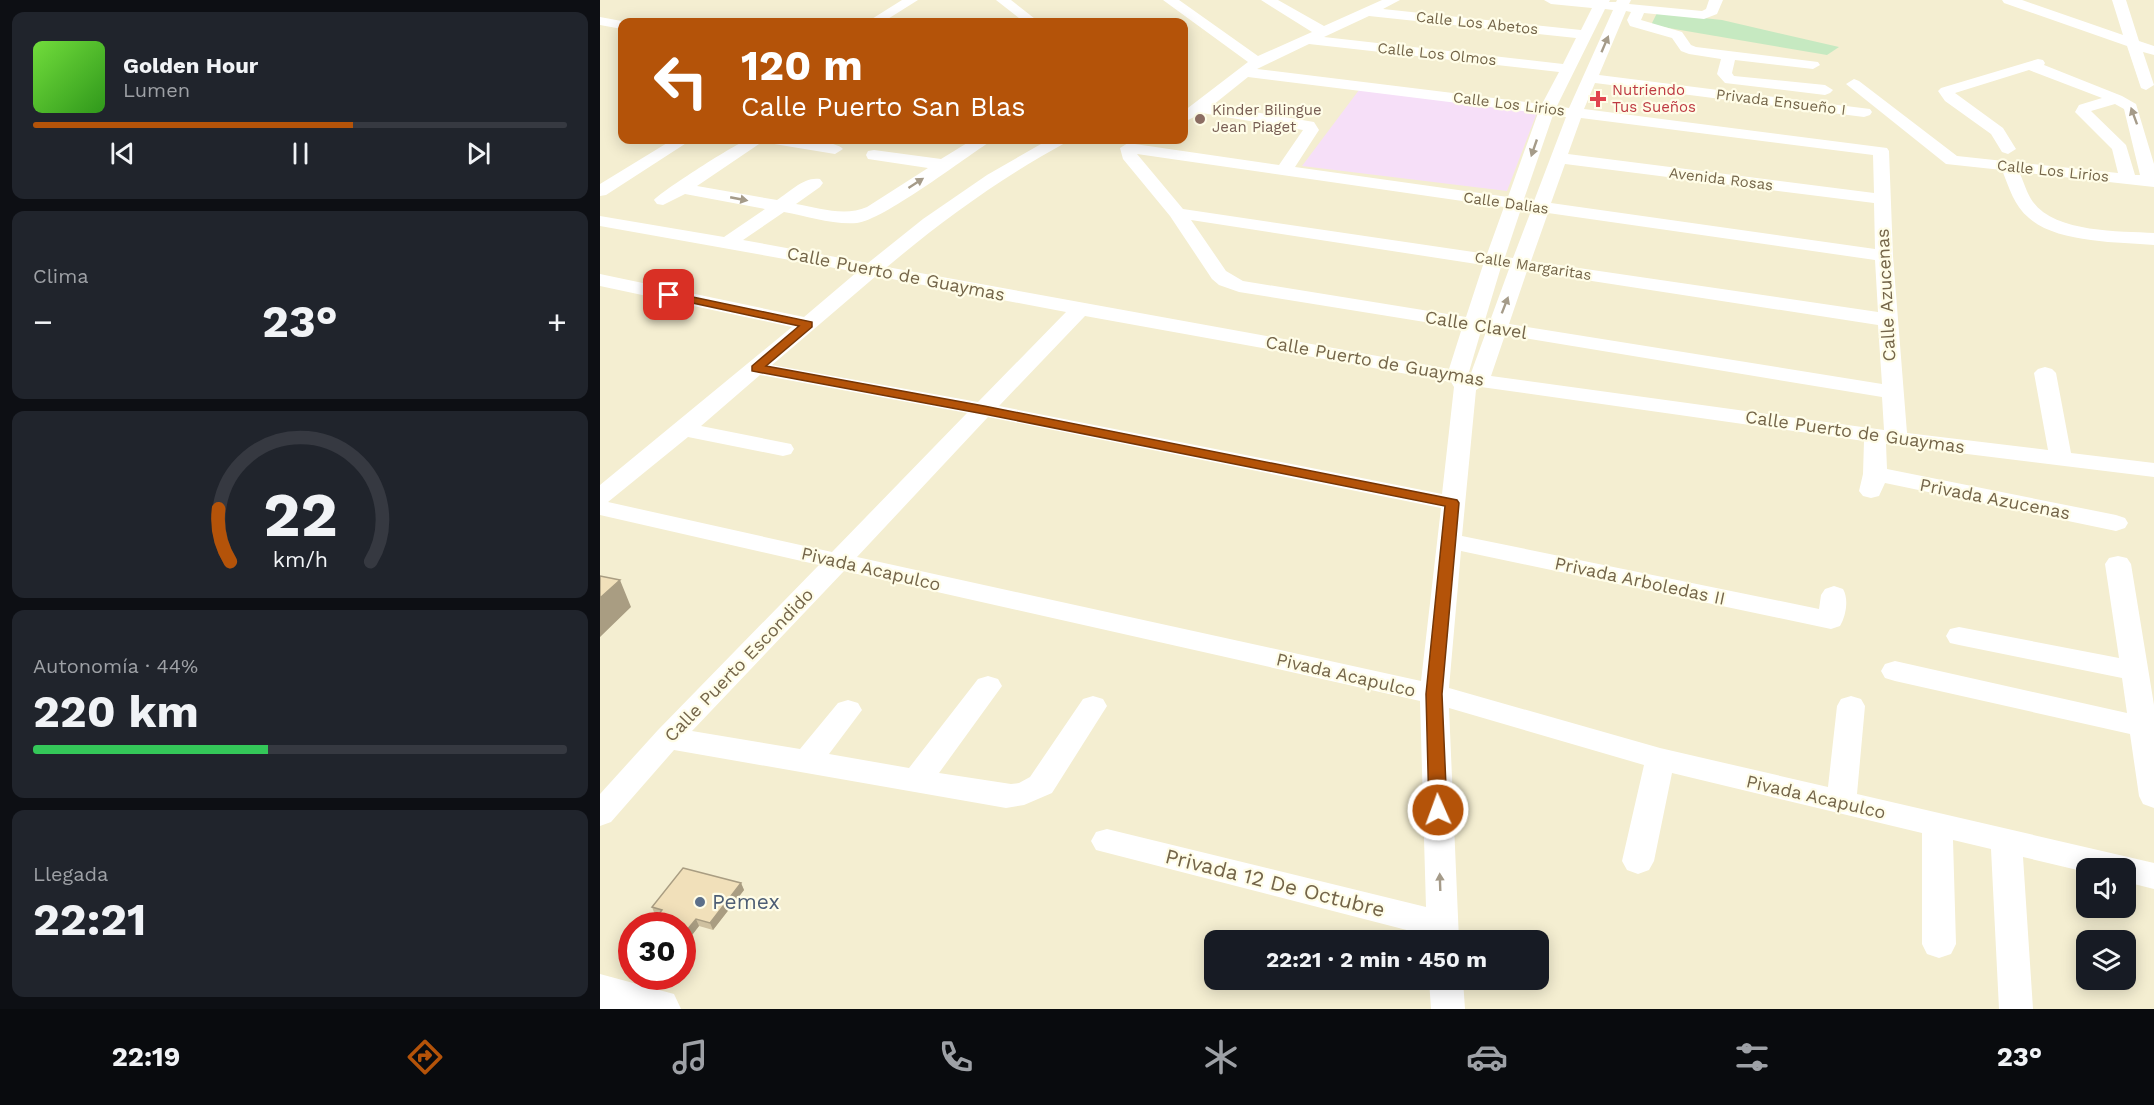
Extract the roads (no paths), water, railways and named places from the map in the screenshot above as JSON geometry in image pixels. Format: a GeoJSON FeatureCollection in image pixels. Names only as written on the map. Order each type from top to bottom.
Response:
{"type":"FeatureCollection","features":[{"type":"Feature","properties":{"kind":"street"},"geometry":{"type":"LineString","coordinates":[[881,18],[911,0]]}},
{"type":"Feature","properties":{"kind":"street"},"geometry":{"type":"LineString","coordinates":[[1004,0],[1027,18]]}},
{"type":"Feature","properties":{"kind":"street","name":"Calle Los Lirios"},"geometry":{"type":"LineString","coordinates":[[1170,0],[1251,67],[1881,151]]}},
{"type":"Feature","properties":{"kind":"street"},"geometry":{"type":"LineString","coordinates":[[1268,0],[1323,32]]}},
{"type":"Feature","properties":{"kind":"street"},"geometry":{"type":"LineString","coordinates":[[1551,0],[1628,5],[1707,14],[1712,11],[1716,0]]}},
{"type":"Feature","properties":{"kind":"street"},"geometry":{"type":"LineString","coordinates":[[2009,0],[2154,51]]}},
{"type":"Feature","properties":{"kind":"street"},"geometry":{"type":"LineString","coordinates":[[2119,0],[2146,85]]}},
{"type":"Feature","properties":{"kind":"street"},"geometry":{"type":"LineString","coordinates":[[1188,115],[1200,108],[1251,67],[1388,1]]}},
{"type":"Feature","properties":{"kind":"street"},"geometry":{"type":"LineString","coordinates":[[1443,930],[1434,694],[1472,325],[1548,108],[1601,3]]}},
{"type":"Feature","properties":{"kind":"street"},"geometry":{"type":"LineString","coordinates":[[1628,5],[1635,23],[1677,35],[1689,49],[1729,56],[1813,65]]}},
{"type":"Feature","properties":{"kind":"street"},"geometry":{"type":"LineString","coordinates":[[1467,381],[1496,328],[1575,112],[1628,5]]}},
{"type":"Feature","properties":{"kind":"street","name":"Calle Los Abetos"},"geometry":{"type":"LineString","coordinates":[[1369,12],[1584,35]]}},
{"type":"Feature","properties":{"kind":"street"},"geometry":{"type":"LineString","coordinates":[[600,21],[618,24]]}},
{"type":"Feature","properties":{"kind":"street","name":"Calle Los Olmos"},"geometry":{"type":"LineString","coordinates":[[1306,39],[1568,69]]}},
{"type":"Feature","properties":{"kind":"street"},"geometry":{"type":"LineString","coordinates":[[1729,56],[1724,74],[1727,78],[1824,90]]}},
{"type":"Feature","properties":{"kind":"street"},"geometry":{"type":"LineString","coordinates":[[2152,181],[2133,110],[2117,99],[2033,64],[1946,91],[1950,98],[1997,131],[2026,206],[2040,217],[2056,225],[2081,232],[2154,239]]}},
{"type":"Feature","properties":{"kind":"street","name":"Privada Ensueño I"},"geometry":{"type":"LineString","coordinates":[[1590,78],[1864,112]]}},
{"type":"Feature","properties":{"kind":"street","name":"Calle Los Lirios"},"geometry":{"type":"LineString","coordinates":[[1854,84],[1952,160],[2008,157],[2128,179],[2152,181]]}},
{"type":"Feature","properties":{"kind":"street"},"geometry":{"type":"LineString","coordinates":[[2117,99],[2082,109],[2085,115],[2114,141],[2122,153],[2128,179]]}},
{"type":"Feature","properties":{"kind":"street"},"geometry":{"type":"LineString","coordinates":[[1200,108],[1308,125],[1311,130],[1284,170]]}},
{"type":"Feature","properties":{"kind":"street"},"geometry":{"type":"LineString","coordinates":[[600,191],[676,144]]}},
{"type":"Feature","properties":{"kind":"street"},"geometry":{"type":"LineString","coordinates":[[663,200],[750,144]]}},
{"type":"Feature","properties":{"kind":"street"},"geometry":{"type":"LineString","coordinates":[[798,144],[835,149]]}},
{"type":"Feature","properties":{"kind":"street"},"geometry":{"type":"LineString","coordinates":[[682,188],[845,218],[860,218],[873,212],[976,144]]}},
{"type":"Feature","properties":{"kind":"street"},"geometry":{"type":"LineString","coordinates":[[600,497],[684,429],[872,269],[969,195],[1052,144]]}},
{"type":"Feature","properties":{"kind":"street","name":"Calle Dalias"},"geometry":{"type":"LineString","coordinates":[[1136,144],[1284,170],[1884,256]]}},
{"type":"Feature","properties":{"kind":"street","name":"Calle Clavel"},"geometry":{"type":"LineString","coordinates":[[1136,144],[1129,155],[1177,213],[1219,275],[1226,281],[1239,286],[1892,392]]}},
{"type":"Feature","properties":{"kind":"street","name":"Calle Azucenas"},"geometry":{"type":"LineString","coordinates":[[1873,483],[1886,437],[1892,392],[1881,199],[1881,151]]}},
{"type":"Feature","properties":{"kind":"street"},"geometry":{"type":"LineString","coordinates":[[2122,153],[2144,155]]}},
{"type":"Feature","properties":{"kind":"street"},"geometry":{"type":"LineString","coordinates":[[874,155],[944,165]]}},
{"type":"Feature","properties":{"kind":"street","name":"Avenida Rosas"},"geometry":{"type":"LineString","coordinates":[[1560,158],[1881,199]]}},
{"type":"Feature","properties":{"kind":"street"},"geometry":{"type":"LineString","coordinates":[[729,242],[814,183]]}},
{"type":"Feature","properties":{"kind":"street","name":"Calle Margaritas"},"geometry":{"type":"LineString","coordinates":[[1177,213],[1888,320]]}},
{"type":"Feature","properties":{"kind":"street","name":"Calle Puerto de Guaymas"},"geometry":{"type":"LineString","coordinates":[[600,221],[729,242],[1079,310],[1467,381],[2154,470]]}},
{"type":"Feature","properties":{"kind":"street"},"geometry":{"type":"LineString","coordinates":[[600,280],[807,324]]}},
{"type":"Feature","properties":{"kind":"street","name":"Calle Puerto Escondido"},"geometry":{"type":"LineString","coordinates":[[600,814],[668,738],[840,562],[1079,310]]}},
{"type":"Feature","properties":{"kind":"street"},"geometry":{"type":"LineString","coordinates":[[756,368],[984,410],[1452,503]]}},
{"type":"Feature","properties":{"kind":"street"},"geometry":{"type":"LineString","coordinates":[[2045,373],[2061,458]]}},
{"type":"Feature","properties":{"kind":"street"},"geometry":{"type":"LineString","coordinates":[[684,429],[783,450]]}},
{"type":"Feature","properties":{"kind":"street","name":"Privada Azucenas"},"geometry":{"type":"LineString","coordinates":[[1873,483],[2116,523]]}},
{"type":"Feature","properties":{"kind":"street","name":"Pivada Acapulco"},"geometry":{"type":"LineString","coordinates":[[600,508],[1434,694],[1660,759],[2076,858]]}},
{"type":"Feature","properties":{"kind":"street","name":"Privada Arboledas II"},"geometry":{"type":"LineString","coordinates":[[1449,541],[1833,608]]}},
{"type":"Feature","properties":{"kind":"street"},"geometry":{"type":"LineString","coordinates":[[2118,564],[2154,796]]}},
{"type":"Feature","properties":{"kind":"street"},"geometry":{"type":"LineString","coordinates":[[1959,636],[2134,670]]}},
{"type":"Feature","properties":{"kind":"street"},"geometry":{"type":"LineString","coordinates":[[1895,671],[2144,727]]}},
{"type":"Feature","properties":{"kind":"street"},"geometry":{"type":"LineString","coordinates":[[917,780],[988,686]]}},
{"type":"Feature","properties":{"kind":"street"},"geometry":{"type":"LineString","coordinates":[[668,738],[1006,796],[1019,796],[1041,785],[1093,706]]}},
{"type":"Feature","properties":{"kind":"street"},"geometry":{"type":"LineString","coordinates":[[1841,803],[1851,706]]}},
{"type":"Feature","properties":{"kind":"street"},"geometry":{"type":"LineString","coordinates":[[807,761],[848,710]]}},
{"type":"Feature","properties":{"kind":"street"},"geometry":{"type":"LineString","coordinates":[[1638,861],[1660,759]]}},
{"type":"Feature","properties":{"kind":"street"},"geometry":{"type":"LineString","coordinates":[[1936,825],[1939,944]]}},
{"type":"Feature","properties":{"kind":"street","name":"Privada 12 De Octubre"},"geometry":{"type":"LineString","coordinates":[[1107,841],[1432,930]]}},
{"type":"Feature","properties":{"kind":"street"},"geometry":{"type":"LineString","coordinates":[[2006,842],[2016,1009]]}},
{"type":"Feature","properties":{"kind":"street","name":"Pivada Acapulco"},"geometry":{"type":"LineString","coordinates":[[2136,872],[2154,876]]}},
{"type":"Feature","properties":{"kind":"street"},"geometry":{"type":"LineString","coordinates":[[1447,990],[1448,1009]]}},
{"type":"Feature","properties":{"kind":"street"},"geometry":{"type":"LineString","coordinates":[[600,995],[657,1009]]}},
{"type":"Feature","properties":{"kind":"place","name":"Nutriendo Tus Sueños"},"geometry":{"type":"Point","coordinates":[1598,99]}},
{"type":"Feature","properties":{"kind":"place","name":"Kinder Bilingue Jean Piaget"},"geometry":{"type":"Point","coordinates":[1200,119]}},
{"type":"Feature","properties":{"kind":"place","name":"Pemex"},"geometry":{"type":"Point","coordinates":[700,902]}}]}
